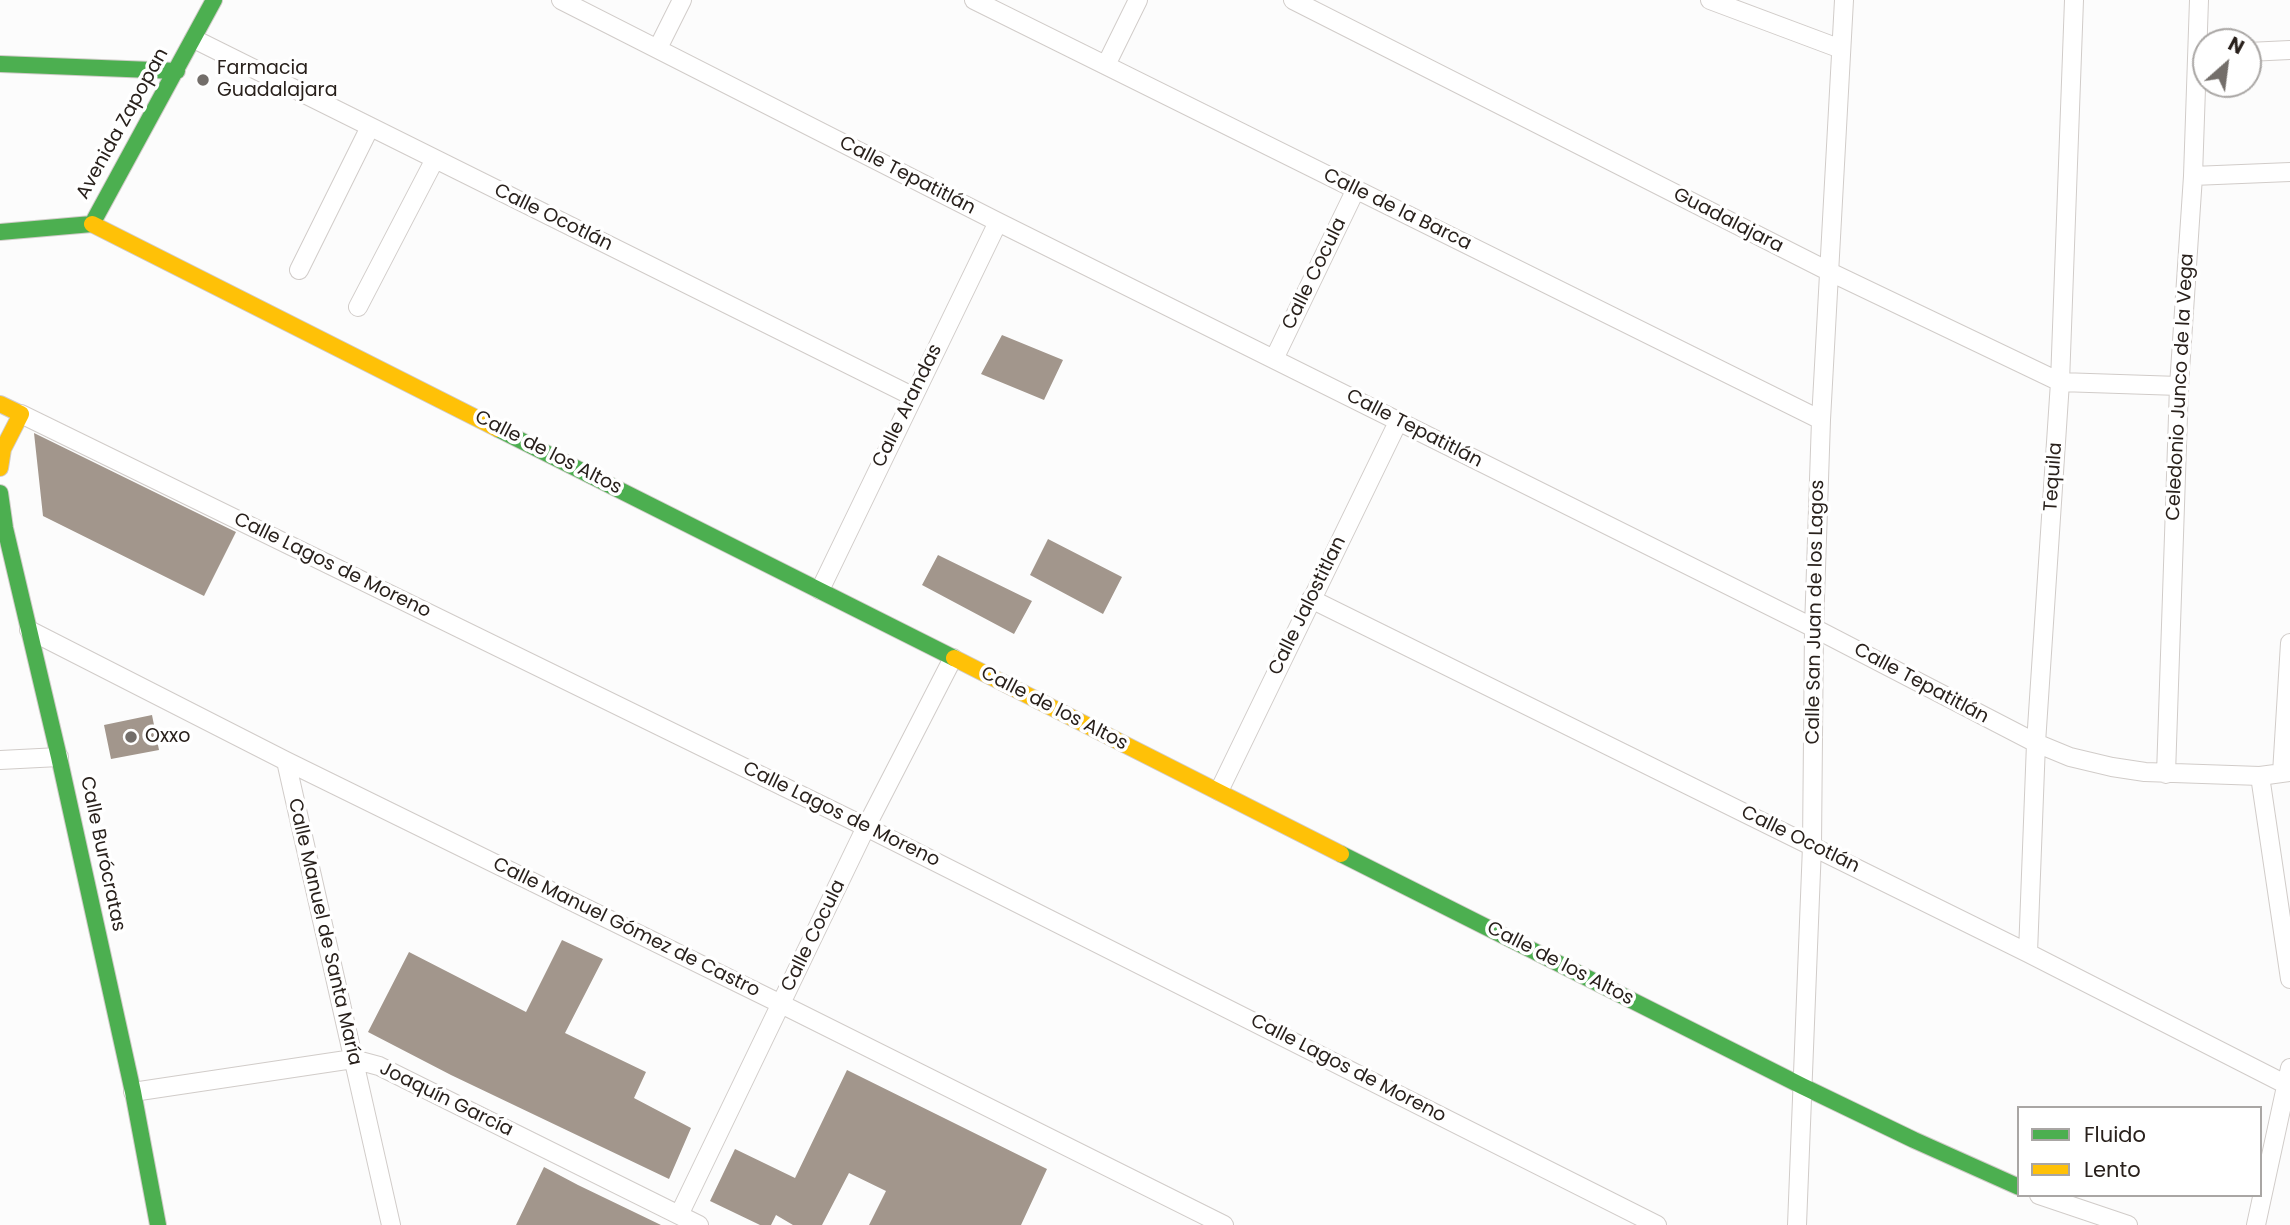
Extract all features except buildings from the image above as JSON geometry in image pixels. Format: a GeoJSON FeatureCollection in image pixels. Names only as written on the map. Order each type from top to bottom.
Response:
{"type":"FeatureCollection","features":[{"type":"Feature","properties":{"kind":"street","name":"Avenida Zapopan"},"geometry":{"type":"LineString","coordinates":[[0,232],[92,224],[214,0]]}},
{"type":"Feature","properties":{"kind":"street","name":"Calle Tepatitlán"},"geometry":{"type":"LineString","coordinates":[[561,0],[998,222],[1814,628],[2036,743],[2070,757],[2112,767],[2166,774],[2260,776],[2286,772]]}},
{"type":"Feature","properties":{"kind":"street"},"geometry":{"type":"LineString","coordinates":[[658,48],[682,0]]}},
{"type":"Feature","properties":{"kind":"street","name":"Calle de la Barca"},"geometry":{"type":"LineString","coordinates":[[974,0],[1821,420]]}},
{"type":"Feature","properties":{"kind":"street"},"geometry":{"type":"LineString","coordinates":[[1106,65],[1138,0]]}},
{"type":"Feature","properties":{"kind":"street","name":"Guadalajara"},"geometry":{"type":"LineString","coordinates":[[1293,0],[1829,272],[2060,382],[2179,386]]}},
{"type":"Feature","properties":{"kind":"street"},"geometry":{"type":"LineString","coordinates":[[1710,0],[1841,48]]}},
{"type":"Feature","properties":{"kind":"street","name":"Calle San Juan de los Lagos"},"geometry":{"type":"LineString","coordinates":[[1797,1225],[1812,846],[1814,628],[1821,420],[1844,0]]}},
{"type":"Feature","properties":{"kind":"street","name":"Tequila"},"geometry":{"type":"LineString","coordinates":[[2028,953],[2036,743],[2060,382],[2074,0]]}},
{"type":"Feature","properties":{"kind":"street","name":"Celedonio Junco de la Vega"},"geometry":{"type":"LineString","coordinates":[[2199,0],[2200,28]]}},
{"type":"Feature","properties":{"kind":"street","name":"Calle Ocotlán"},"geometry":{"type":"LineString","coordinates":[[194,39],[912,396]]}},
{"type":"Feature","properties":{"kind":"street"},"geometry":{"type":"LineString","coordinates":[[2262,51],[2290,50]]}},
{"type":"Feature","properties":{"kind":"street"},"geometry":{"type":"LineString","coordinates":[[0,64],[177,71]]}},
{"type":"Feature","properties":{"kind":"street","name":"Celedonio Junco de la Vega"},"geometry":{"type":"LineString","coordinates":[[2166,774],[2179,386],[2198,98]]}},
{"type":"Feature","properties":{"kind":"street"},"geometry":{"type":"LineString","coordinates":[[299,270],[370,127]]}},
{"type":"Feature","properties":{"kind":"street"},"geometry":{"type":"LineString","coordinates":[[358,307],[435,159]]}},
{"type":"Feature","properties":{"kind":"street"},"geometry":{"type":"LineString","coordinates":[[2193,176],[2290,172]]}},
{"type":"Feature","properties":{"kind":"street","name":"Calle Cocula"},"geometry":{"type":"LineString","coordinates":[[1274,359],[1356,189]]}},
{"type":"Feature","properties":{"kind":"street","name":"Calle Arandas"},"geometry":{"type":"LineString","coordinates":[[820,590],[998,222]]}},
{"type":"Feature","properties":{"kind":"street","name":"Calle de los Altos"},"geometry":{"type":"LineString","coordinates":[[92,224],[1802,1086],[2017,1186]]}},
{"type":"Feature","properties":{"kind":"street"},"geometry":{"type":"LineString","coordinates":[[0,404],[21,414],[3,449],[0,468]]}},
{"type":"Feature","properties":{"kind":"street","name":"Calle Lagos de Moreno"},"geometry":{"type":"LineString","coordinates":[[21,414],[866,827],[1657,1225]]}},
{"type":"Feature","properties":{"kind":"street","name":"Calle Jalostitlan"},"geometry":{"type":"LineString","coordinates":[[1219,791],[1398,422]]}},
{"type":"Feature","properties":{"kind":"street","name":"Calle Burócratas"},"geometry":{"type":"LineString","coordinates":[[0,493],[5,528],[133,1092],[158,1225]]}},
{"type":"Feature","properties":{"kind":"street","name":"Calle Ocotlán"},"geometry":{"type":"LineString","coordinates":[[1311,599],[2028,953],[2288,1077]]}},
{"type":"Feature","properties":{"kind":"street","name":"Calle Manuel Gómez de Castro"},"geometry":{"type":"LineString","coordinates":[[29,630],[286,761],[1224,1225]]}},
{"type":"Feature","properties":{"kind":"street"},"geometry":{"type":"LineString","coordinates":[[2286,772],[2290,643]]}},
{"type":"Feature","properties":{"kind":"street","name":"Calle Cocula"},"geometry":{"type":"LineString","coordinates":[[679,1215],[866,827],[953,658]]}},
{"type":"Feature","properties":{"kind":"street"},"geometry":{"type":"LineString","coordinates":[[0,760],[59,757]]}},
{"type":"Feature","properties":{"kind":"street","name":"Calle Manuel de Santa María"},"geometry":{"type":"LineString","coordinates":[[286,761],[391,1225]]}},
{"type":"Feature","properties":{"kind":"street"},"geometry":{"type":"LineString","coordinates":[[2260,776],[2290,979]]}},
{"type":"Feature","properties":{"kind":"street","name":"Joaquín García"},"geometry":{"type":"LineString","coordinates":[[133,1092],[353,1059],[379,1066],[699,1225]]}},
{"type":"Feature","properties":{"kind":"street"},"geometry":{"type":"LineString","coordinates":[[2256,1225],[2288,1077]]}},
{"type":"Feature","properties":{"kind":"street"},"geometry":{"type":"LineString","coordinates":[[2045,1197],[2128,1225]]}},
{"type":"Feature","properties":{"kind":"traffic: fast"},"geometry":{"type":"LineString","coordinates":[[0,232],[92,224],[214,0]]}},
{"type":"Feature","properties":{"kind":"traffic: fast"},"geometry":{"type":"LineString","coordinates":[[0,64],[177,71]]}},
{"type":"Feature","properties":{"kind":"traffic: fast"},"geometry":{"type":"LineString","coordinates":[[498,429],[954,658]]}},
{"type":"Feature","properties":{"kind":"traffic: fast"},"geometry":{"type":"LineString","coordinates":[[0,493],[5,528],[133,1092],[158,1225]]}},
{"type":"Feature","properties":{"kind":"traffic: fast"},"geometry":{"type":"LineString","coordinates":[[1341,854],[1802,1086],[2017,1186]]}},
{"type":"Feature","properties":{"kind":"traffic: slow"},"geometry":{"type":"LineString","coordinates":[[92,224],[498,429]]}},
{"type":"Feature","properties":{"kind":"traffic: slow"},"geometry":{"type":"LineString","coordinates":[[0,404],[21,414],[3,449],[0,468]]}},
{"type":"Feature","properties":{"kind":"traffic: slow"},"geometry":{"type":"LineString","coordinates":[[954,658],[1341,854]]}},
{"type":"Feature","properties":{"kind":"place","name":"Farmacia Guadalajara"},"geometry":{"type":"Point","coordinates":[203,80]}},
{"type":"Feature","properties":{"kind":"place","name":"Oxxo"},"geometry":{"type":"Point","coordinates":[131,737]}}]}
